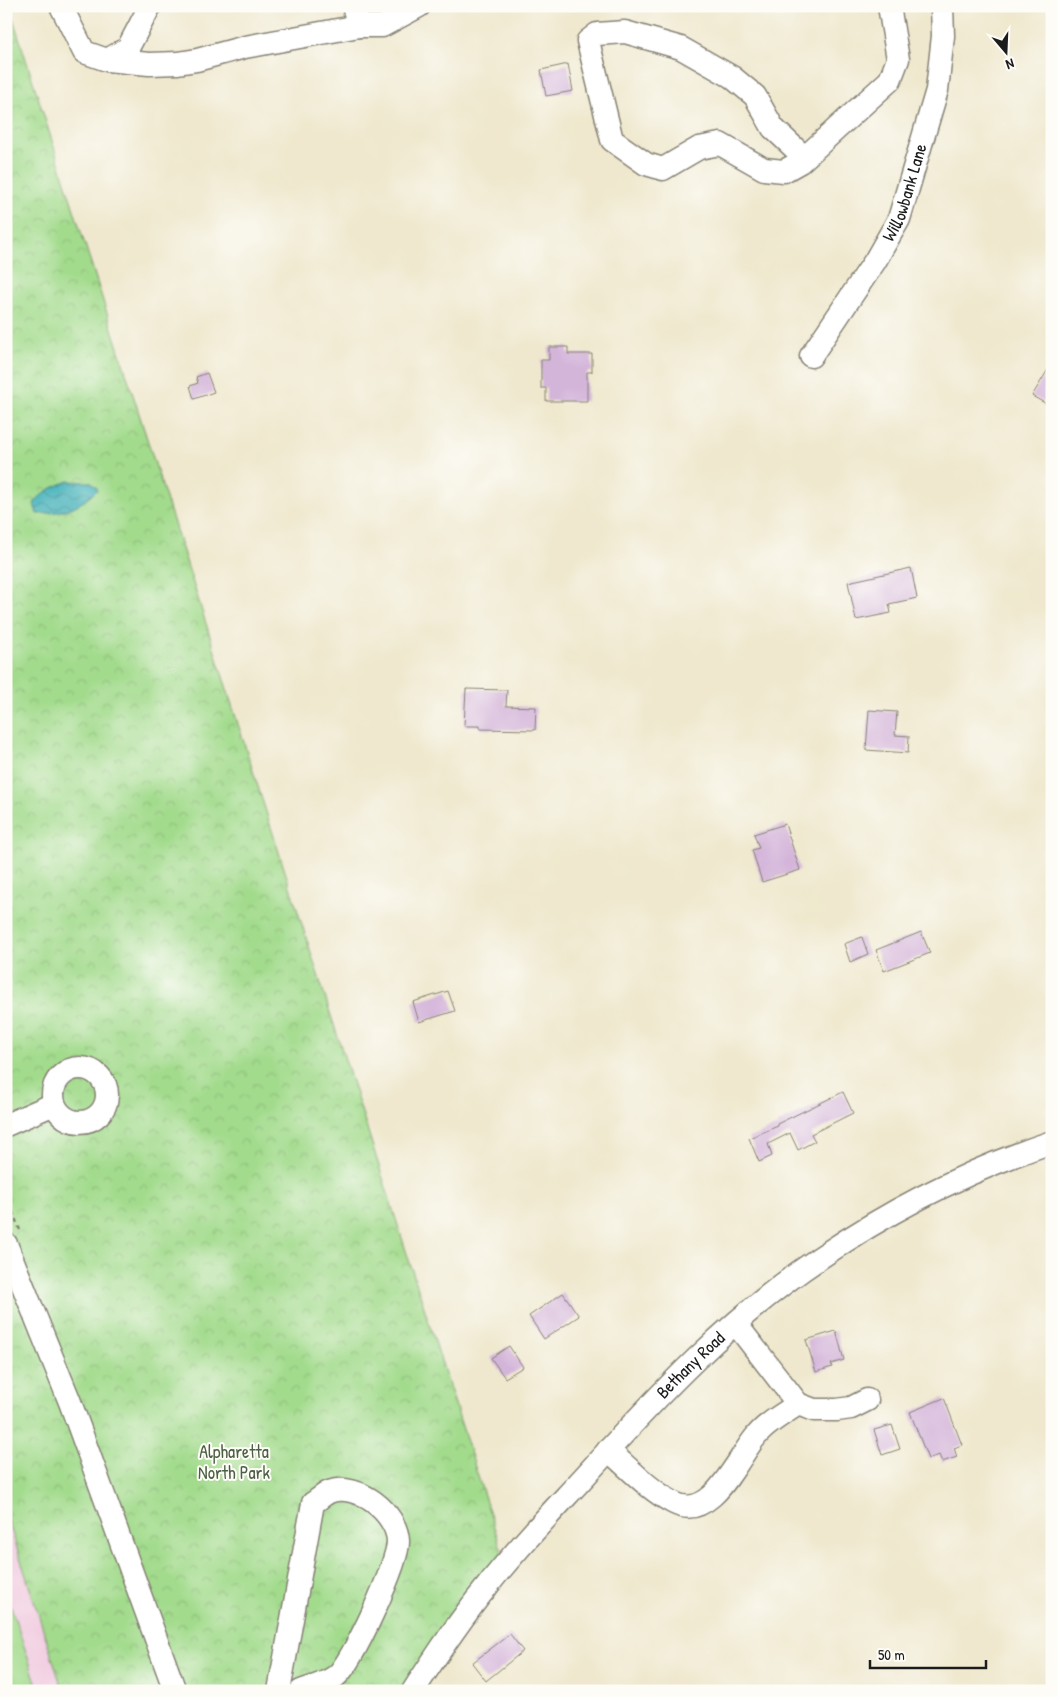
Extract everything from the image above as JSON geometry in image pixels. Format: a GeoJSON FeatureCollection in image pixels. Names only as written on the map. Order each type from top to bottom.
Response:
{"type":"FeatureCollection","features":[{"type":"Feature","properties":{"kind":"street"},"geometry":{"type":"LineString","coordinates":[[61,6],[84,52],[107,60],[149,64],[197,60],[356,16],[382,26],[418,6]]}},
{"type":"Feature","properties":{"kind":"street"},"geometry":{"type":"LineString","coordinates":[[107,60],[128,48],[150,6]]}},
{"type":"Feature","properties":{"kind":"street"},"geometry":{"type":"LineString","coordinates":[[804,157],[773,128],[755,96],[732,77],[681,48],[624,32],[598,34],[588,41],[612,140],[646,164],[663,169],[699,148],[720,144],[764,169],[784,171],[804,157],[890,80],[898,59],[889,6]]}},
{"type":"Feature","properties":{"kind":"street","name":"Willowbank Lane"},"geometry":{"type":"LineString","coordinates":[[811,356],[875,261],[899,219],[937,90],[943,36],[942,6]]}},
{"type":"Feature","properties":{"kind":"street"},"geometry":{"type":"LineString","coordinates":[[6,1124],[54,1104]]}},
{"type":"Feature","properties":{"kind":"street","name":"Bethany Road"},"geometry":{"type":"LineString","coordinates":[[413,1691],[451,1633],[486,1587],[646,1408],[736,1324],[820,1257],[869,1226],[973,1173],[1052,1142]]}},
{"type":"Feature","properties":{"kind":"street"},"geometry":{"type":"LineString","coordinates":[[6,1244],[70,1402],[175,1691]]}},
{"type":"Feature","properties":{"kind":"street"},"geometry":{"type":"LineString","coordinates":[[736,1324],[798,1404],[814,1410],[837,1410],[851,1408],[867,1400]]}},
{"type":"Feature","properties":{"kind":"street"},"geometry":{"type":"LineString","coordinates":[[608,1450],[674,1503],[692,1506],[708,1499],[722,1485],[758,1433],[798,1404]]}},
{"type":"Feature","properties":{"kind":"street"},"geometry":{"type":"LineString","coordinates":[[280,1691],[313,1503],[330,1492],[351,1491],[376,1503],[394,1525],[398,1542],[390,1574],[348,1662],[336,1676],[301,1691]]}},
{"type":"Feature","properties":{"kind":"shaded area"},"geometry":{"type":"Polygon","coordinates":[[[6,1514],[63,1691],[6,1691],[6,1514]]]}},
{"type":"Feature","properties":{"kind":"green space","name":"Alpharetta North Park"},"geometry":{"type":"Polygon","coordinates":[[[6,6],[9,6],[505,1561],[416,1691],[63,1691],[6,1514],[6,6]]]}},
{"type":"Feature","properties":{"kind":"green space"},"geometry":{"type":"Polygon","coordinates":[[[6,1592],[39,1691],[6,1691],[6,1592]]]}},
{"type":"Feature","properties":{"kind":"water"},"geometry":{"type":"Polygon","coordinates":[[[69,481],[91,482],[98,489],[84,501],[63,511],[37,514],[34,504],[41,496],[54,487],[69,481]]]}},
{"type":"Feature","properties":{"kind":"building"},"geometry":{"type":"Polygon","coordinates":[[[568,64],[573,91],[546,96],[541,70],[568,64]]]}},
{"type":"Feature","properties":{"kind":"building"},"geometry":{"type":"Polygon","coordinates":[[[549,347],[568,347],[568,354],[592,354],[592,372],[587,372],[587,401],[546,401],[546,388],[541,388],[541,360],[549,360],[549,347]]]}},
{"type":"Feature","properties":{"kind":"building"},"geometry":{"type":"Polygon","coordinates":[[[1052,363],[1052,407],[1032,396],[1052,363]]]}},
{"type":"Feature","properties":{"kind":"building"},"geometry":{"type":"Polygon","coordinates":[[[207,373],[214,392],[194,399],[190,386],[198,383],[196,377],[207,373]]]}},
{"type":"Feature","properties":{"kind":"building"},"geometry":{"type":"Polygon","coordinates":[[[911,568],[917,598],[889,604],[891,613],[856,620],[848,582],[911,568]]]}},
{"type":"Feature","properties":{"kind":"building"},"geometry":{"type":"Polygon","coordinates":[[[466,689],[507,690],[506,706],[536,707],[535,730],[480,729],[480,726],[464,726],[466,689]]]}},
{"type":"Feature","properties":{"kind":"building"},"geometry":{"type":"Polygon","coordinates":[[[869,710],[897,712],[895,735],[909,736],[908,753],[866,750],[869,710]]]}},
{"type":"Feature","properties":{"kind":"building"},"geometry":{"type":"Polygon","coordinates":[[[785,824],[800,870],[762,882],[752,850],[759,848],[754,834],[785,824]]]}},
{"type":"Feature","properties":{"kind":"building"},"geometry":{"type":"Polygon","coordinates":[[[921,932],[930,953],[884,971],[876,950],[921,932]]]}},
{"type":"Feature","properties":{"kind":"building"},"geometry":{"type":"Polygon","coordinates":[[[862,937],[868,954],[850,962],[844,944],[862,937]]]}},
{"type":"Feature","properties":{"kind":"building"},"geometry":{"type":"Polygon","coordinates":[[[448,991],[455,1011],[419,1022],[413,1002],[448,991]]]}},
{"type":"Feature","properties":{"kind":"building"},"geometry":{"type":"Polygon","coordinates":[[[843,1092],[853,1113],[811,1134],[815,1141],[798,1150],[790,1133],[768,1144],[772,1156],[759,1162],[749,1138],[778,1126],[777,1124],[843,1092]]]}},
{"type":"Feature","properties":{"kind":"building"},"geometry":{"type":"Polygon","coordinates":[[[563,1293],[579,1316],[544,1339],[529,1316],[563,1293]]]}},
{"type":"Feature","properties":{"kind":"building"},"geometry":{"type":"Polygon","coordinates":[[[836,1331],[844,1360],[831,1364],[832,1367],[816,1372],[806,1340],[836,1331]]]}},
{"type":"Feature","properties":{"kind":"building"},"geometry":{"type":"Polygon","coordinates":[[[509,1346],[523,1367],[505,1378],[491,1358],[509,1346]]]}},
{"type":"Feature","properties":{"kind":"building"},"geometry":{"type":"Polygon","coordinates":[[[944,1398],[962,1445],[954,1448],[957,1457],[942,1462],[939,1455],[928,1459],[910,1412],[944,1398]]]}},
{"type":"Feature","properties":{"kind":"building"},"geometry":{"type":"Polygon","coordinates":[[[892,1425],[900,1449],[882,1455],[874,1430],[892,1425]]]}},
{"type":"Feature","properties":{"kind":"building"},"geometry":{"type":"Polygon","coordinates":[[[510,1634],[523,1651],[486,1681],[472,1663],[510,1634]]]}}]}
